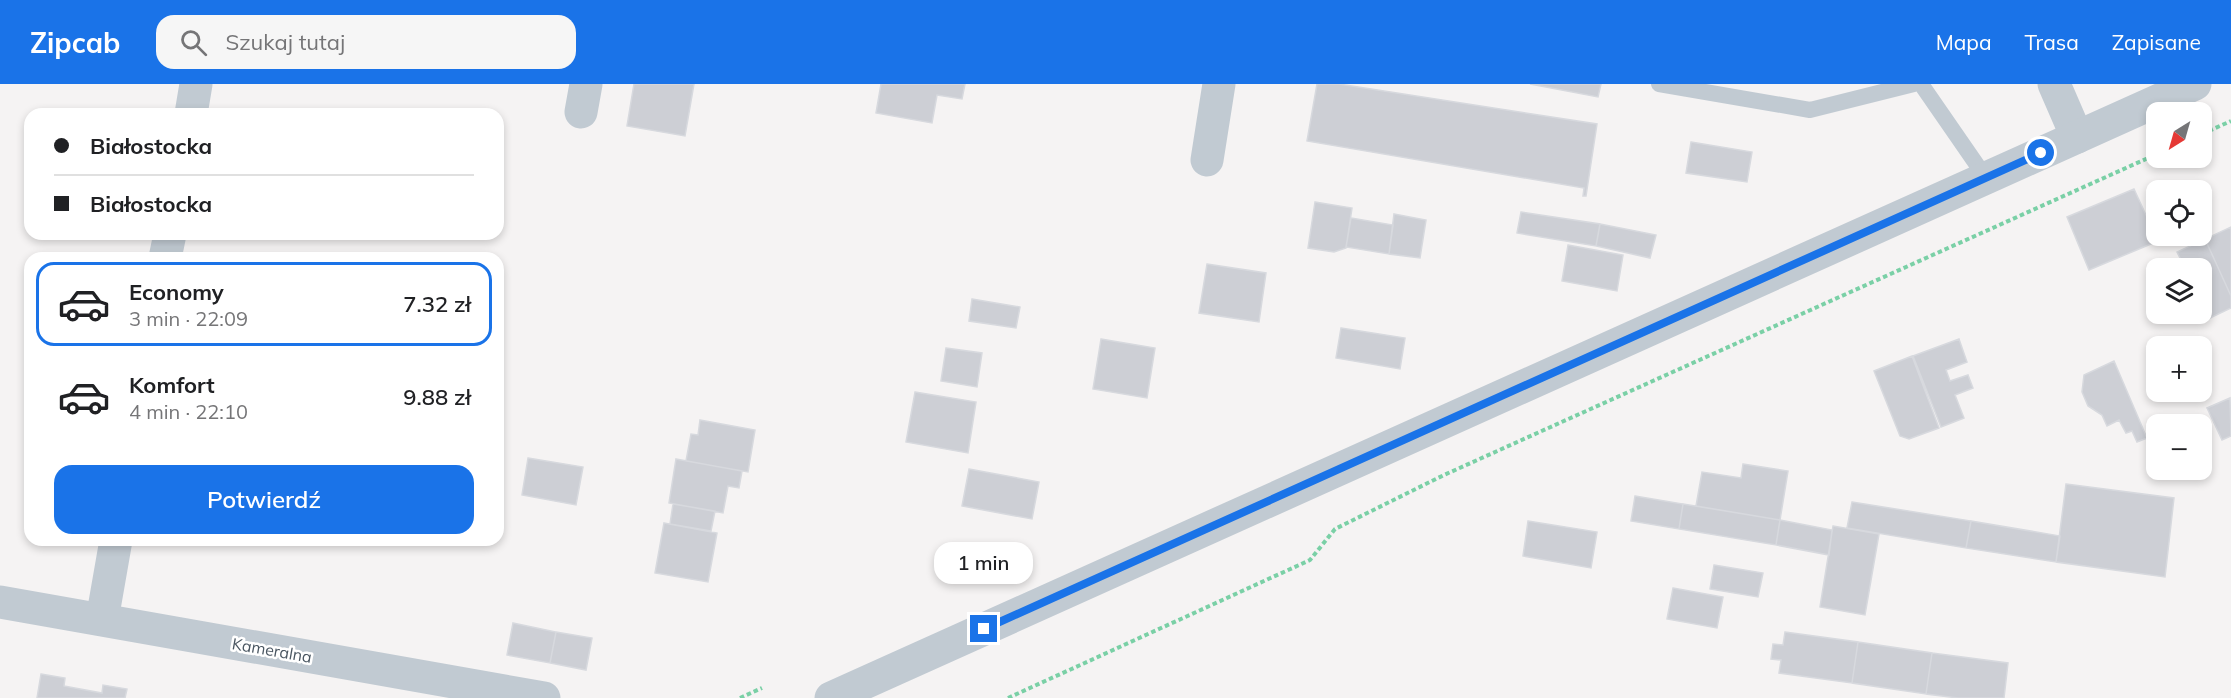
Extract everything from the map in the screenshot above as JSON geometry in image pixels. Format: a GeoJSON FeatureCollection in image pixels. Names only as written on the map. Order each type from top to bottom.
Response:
{"type":"FeatureCollection","features":[{"type":"Feature","properties":{"kind":"street"},"geometry":{"type":"LineString","coordinates":[[192,108],[196,84]]}},
{"type":"Feature","properties":{"kind":"street"},"geometry":{"type":"LineString","coordinates":[[1207,160],[1219,84]]}},
{"type":"Feature","properties":{"kind":"street"},"geometry":{"type":"LineString","coordinates":[[2054,84],[2078,137]]}},
{"type":"Feature","properties":{"kind":"street"},"geometry":{"type":"LineString","coordinates":[[831,698],[2195,84]]}},
{"type":"Feature","properties":{"kind":"street"},"geometry":{"type":"LineString","coordinates":[[102,620],[115,546]]}},
{"type":"Feature","properties":{"kind":"street","name":"Kameralna"},"geometry":{"type":"LineString","coordinates":[[0,602],[544,698]]}},
{"type":"Feature","properties":{"kind":"lane"},"geometry":{"type":"LineString","coordinates":[[1659,84],[1810,110],[1914,84]]}},
{"type":"Feature","properties":{"kind":"lane"},"geometry":{"type":"LineString","coordinates":[[1921,84],[1986,178]]}},
{"type":"Feature","properties":{"kind":"path"},"geometry":{"type":"LineString","coordinates":[[2212,130],[2231,121]]}},
{"type":"Feature","properties":{"kind":"path"},"geometry":{"type":"LineString","coordinates":[[1008,698],[1310,560],[1335,529],[1444,476],[2146,159]]}},
{"type":"Feature","properties":{"kind":"path"},"geometry":{"type":"LineString","coordinates":[[740,698],[762,688]]}},
{"type":"Feature","properties":{"kind":"building"},"geometry":{"type":"Polygon","coordinates":[[[634,84],[694,84],[685,136],[627,126],[634,84]]]}},
{"type":"Feature","properties":{"kind":"building"},"geometry":{"type":"Polygon","coordinates":[[[881,84],[965,84],[962,99],[937,95],[932,123],[876,113],[881,84]]]}},
{"type":"Feature","properties":{"kind":"building"},"geometry":{"type":"Polygon","coordinates":[[[1317,84],[1339,84],[1597,124],[1586,196],[1583,196],[1584,188],[1307,141],[1317,84]]]}},
{"type":"Feature","properties":{"kind":"building"},"geometry":{"type":"Polygon","coordinates":[[[1530,84],[1601,84],[1598,97],[1530,84]]]}},
{"type":"Feature","properties":{"kind":"building"},"geometry":{"type":"Polygon","coordinates":[[[1691,142],[1752,152],[1747,182],[1686,173],[1691,142]]]}},
{"type":"Feature","properties":{"kind":"building"},"geometry":{"type":"Polygon","coordinates":[[[2134,189],[2146,215],[2146,246],[2089,270],[2067,217],[2134,189]]]}},
{"type":"Feature","properties":{"kind":"building"},"geometry":{"type":"Polygon","coordinates":[[[1315,202],[1352,208],[1346,248],[1334,252],[1308,248],[1315,202]]]}},
{"type":"Feature","properties":{"kind":"building"},"geometry":{"type":"Polygon","coordinates":[[[1521,212],[1600,224],[1596,246],[1517,233],[1521,212]]]}},
{"type":"Feature","properties":{"kind":"building"},"geometry":{"type":"Polygon","coordinates":[[[1394,214],[1426,220],[1420,258],[1389,254],[1394,214]]]}},
{"type":"Feature","properties":{"kind":"building"},"geometry":{"type":"Polygon","coordinates":[[[1351,218],[1393,225],[1389,254],[1346,247],[1351,218]]]}},
{"type":"Feature","properties":{"kind":"building"},"geometry":{"type":"Polygon","coordinates":[[[1600,224],[1656,235],[1650,258],[1596,246],[1600,224]]]}},
{"type":"Feature","properties":{"kind":"building"},"geometry":{"type":"Polygon","coordinates":[[[2231,227],[2231,296],[2208,246],[2212,246],[2212,236],[2231,227]]]}},
{"type":"Feature","properties":{"kind":"building"},"geometry":{"type":"Polygon","coordinates":[[[1568,245],[1623,255],[1617,291],[1562,281],[1568,245]]]}},
{"type":"Feature","properties":{"kind":"building"},"geometry":{"type":"Polygon","coordinates":[[[2190,246],[2208,246],[2231,296],[2231,308],[2212,317],[2212,258],[2180,258],[2177,252],[2190,246]]]}},
{"type":"Feature","properties":{"kind":"building"},"geometry":{"type":"Polygon","coordinates":[[[1207,264],[1266,273],[1259,322],[1199,313],[1207,264]]]}},
{"type":"Feature","properties":{"kind":"building"},"geometry":{"type":"Polygon","coordinates":[[[972,299],[1020,307],[1016,328],[969,321],[972,299]]]}},
{"type":"Feature","properties":{"kind":"building"},"geometry":{"type":"Polygon","coordinates":[[[1341,328],[1405,338],[1400,369],[1336,358],[1341,328]]]}},
{"type":"Feature","properties":{"kind":"building"},"geometry":{"type":"Polygon","coordinates":[[[1101,339],[1155,348],[1147,398],[1093,389],[1101,339]]]}},
{"type":"Feature","properties":{"kind":"building"},"geometry":{"type":"Polygon","coordinates":[[[1959,339],[1967,362],[1946,370],[1950,381],[1968,375],[1973,388],[1955,395],[1964,418],[1941,427],[1913,356],[1959,339]]]}},
{"type":"Feature","properties":{"kind":"building"},"geometry":{"type":"Polygon","coordinates":[[[946,348],[982,353],[977,387],[941,381],[946,348]]]}},
{"type":"Feature","properties":{"kind":"building"},"geometry":{"type":"Polygon","coordinates":[[[1912,356],[1939,428],[1909,439],[1900,436],[1874,371],[1912,356]]]}},
{"type":"Feature","properties":{"kind":"building"},"geometry":{"type":"Polygon","coordinates":[[[2114,361],[2146,438],[2137,442],[2132,431],[2126,433],[2119,420],[2107,426],[2102,415],[2088,406],[2082,392],[2084,375],[2114,361]]]}},
{"type":"Feature","properties":{"kind":"building"},"geometry":{"type":"Polygon","coordinates":[[[915,392],[976,402],[968,453],[906,442],[915,392]]]}},
{"type":"Feature","properties":{"kind":"building"},"geometry":{"type":"Polygon","coordinates":[[[2230,398],[2231,436],[2222,440],[2212,414],[2207,408],[2230,398]]]}},
{"type":"Feature","properties":{"kind":"building"},"geometry":{"type":"Polygon","coordinates":[[[700,420],[755,430],[748,472],[686,461],[691,434],[698,435],[700,420]]]}},
{"type":"Feature","properties":{"kind":"building"},"geometry":{"type":"Polygon","coordinates":[[[528,458],[583,467],[576,505],[522,495],[528,458]]]}},
{"type":"Feature","properties":{"kind":"building"},"geometry":{"type":"Polygon","coordinates":[[[676,459],[742,471],[739,488],[728,486],[723,513],[669,503],[676,459]]]}},
{"type":"Feature","properties":{"kind":"building"},"geometry":{"type":"Polygon","coordinates":[[[1743,464],[1788,471],[1780,520],[1696,506],[1702,472],[1741,478],[1743,464]]]}},
{"type":"Feature","properties":{"kind":"building"},"geometry":{"type":"Polygon","coordinates":[[[969,469],[1039,482],[1032,519],[962,506],[969,469]]]}},
{"type":"Feature","properties":{"kind":"building"},"geometry":{"type":"Polygon","coordinates":[[[2066,484],[2174,498],[2165,577],[2056,562],[2066,484]]]}},
{"type":"Feature","properties":{"kind":"building"},"geometry":{"type":"Polygon","coordinates":[[[1635,496],[1683,504],[1679,529],[1631,521],[1635,496]]]}},
{"type":"Feature","properties":{"kind":"building"},"geometry":{"type":"Polygon","coordinates":[[[1852,502],[1971,521],[1966,548],[1847,528],[1852,502]]]}},
{"type":"Feature","properties":{"kind":"building"},"geometry":{"type":"Polygon","coordinates":[[[673,504],[715,511],[711,531],[670,524],[673,504]]]}},
{"type":"Feature","properties":{"kind":"building"},"geometry":{"type":"Polygon","coordinates":[[[1683,504],[1780,520],[1776,545],[1679,529],[1683,504]]]}},
{"type":"Feature","properties":{"kind":"building"},"geometry":{"type":"Polygon","coordinates":[[[1780,520],[1832,530],[1829,555],[1776,545],[1780,520]]]}},
{"type":"Feature","properties":{"kind":"building"},"geometry":{"type":"Polygon","coordinates":[[[1528,521],[1597,532],[1591,568],[1523,556],[1528,521]]]}},
{"type":"Feature","properties":{"kind":"building"},"geometry":{"type":"Polygon","coordinates":[[[1971,521],[2060,536],[2056,562],[1966,548],[1971,521]]]}},
{"type":"Feature","properties":{"kind":"building"},"geometry":{"type":"Polygon","coordinates":[[[664,523],[717,533],[708,582],[655,573],[664,523]]]}},
{"type":"Feature","properties":{"kind":"building"},"geometry":{"type":"Polygon","coordinates":[[[1833,526],[1879,534],[1865,615],[1820,607],[1833,526]]]}},
{"type":"Feature","properties":{"kind":"building"},"geometry":{"type":"Polygon","coordinates":[[[1714,565],[1763,573],[1758,597],[1710,589],[1714,565]]]}},
{"type":"Feature","properties":{"kind":"building"},"geometry":{"type":"Polygon","coordinates":[[[1673,588],[1723,597],[1717,628],[1667,619],[1673,588]]]}},
{"type":"Feature","properties":{"kind":"building"},"geometry":{"type":"Polygon","coordinates":[[[513,623],[556,632],[550,663],[507,655],[513,623]]]}},
{"type":"Feature","properties":{"kind":"building"},"geometry":{"type":"Polygon","coordinates":[[[556,632],[592,638],[586,670],[550,663],[556,632]]]}},
{"type":"Feature","properties":{"kind":"building"},"geometry":{"type":"Polygon","coordinates":[[[1785,632],[1858,642],[1852,683],[1779,673],[1781,660],[1771,659],[1773,644],[1783,645],[1785,632]]]}},
{"type":"Feature","properties":{"kind":"building"},"geometry":{"type":"Polygon","coordinates":[[[1858,642],[1932,653],[1926,694],[1852,683],[1858,642]]]}},
{"type":"Feature","properties":{"kind":"building"},"geometry":{"type":"Polygon","coordinates":[[[1932,653],[2008,663],[2004,698],[1958,698],[1926,694],[1932,653]]]}},
{"type":"Feature","properties":{"kind":"building"},"geometry":{"type":"Polygon","coordinates":[[[41,674],[65,678],[64,686],[102,693],[103,685],[127,689],[125,698],[37,698],[41,674]]]}},
{"type":"Feature","properties":{"kind":"route"},"geometry":{"type":"LineString","coordinates":[[984,629],[2041,153]]}}]}
